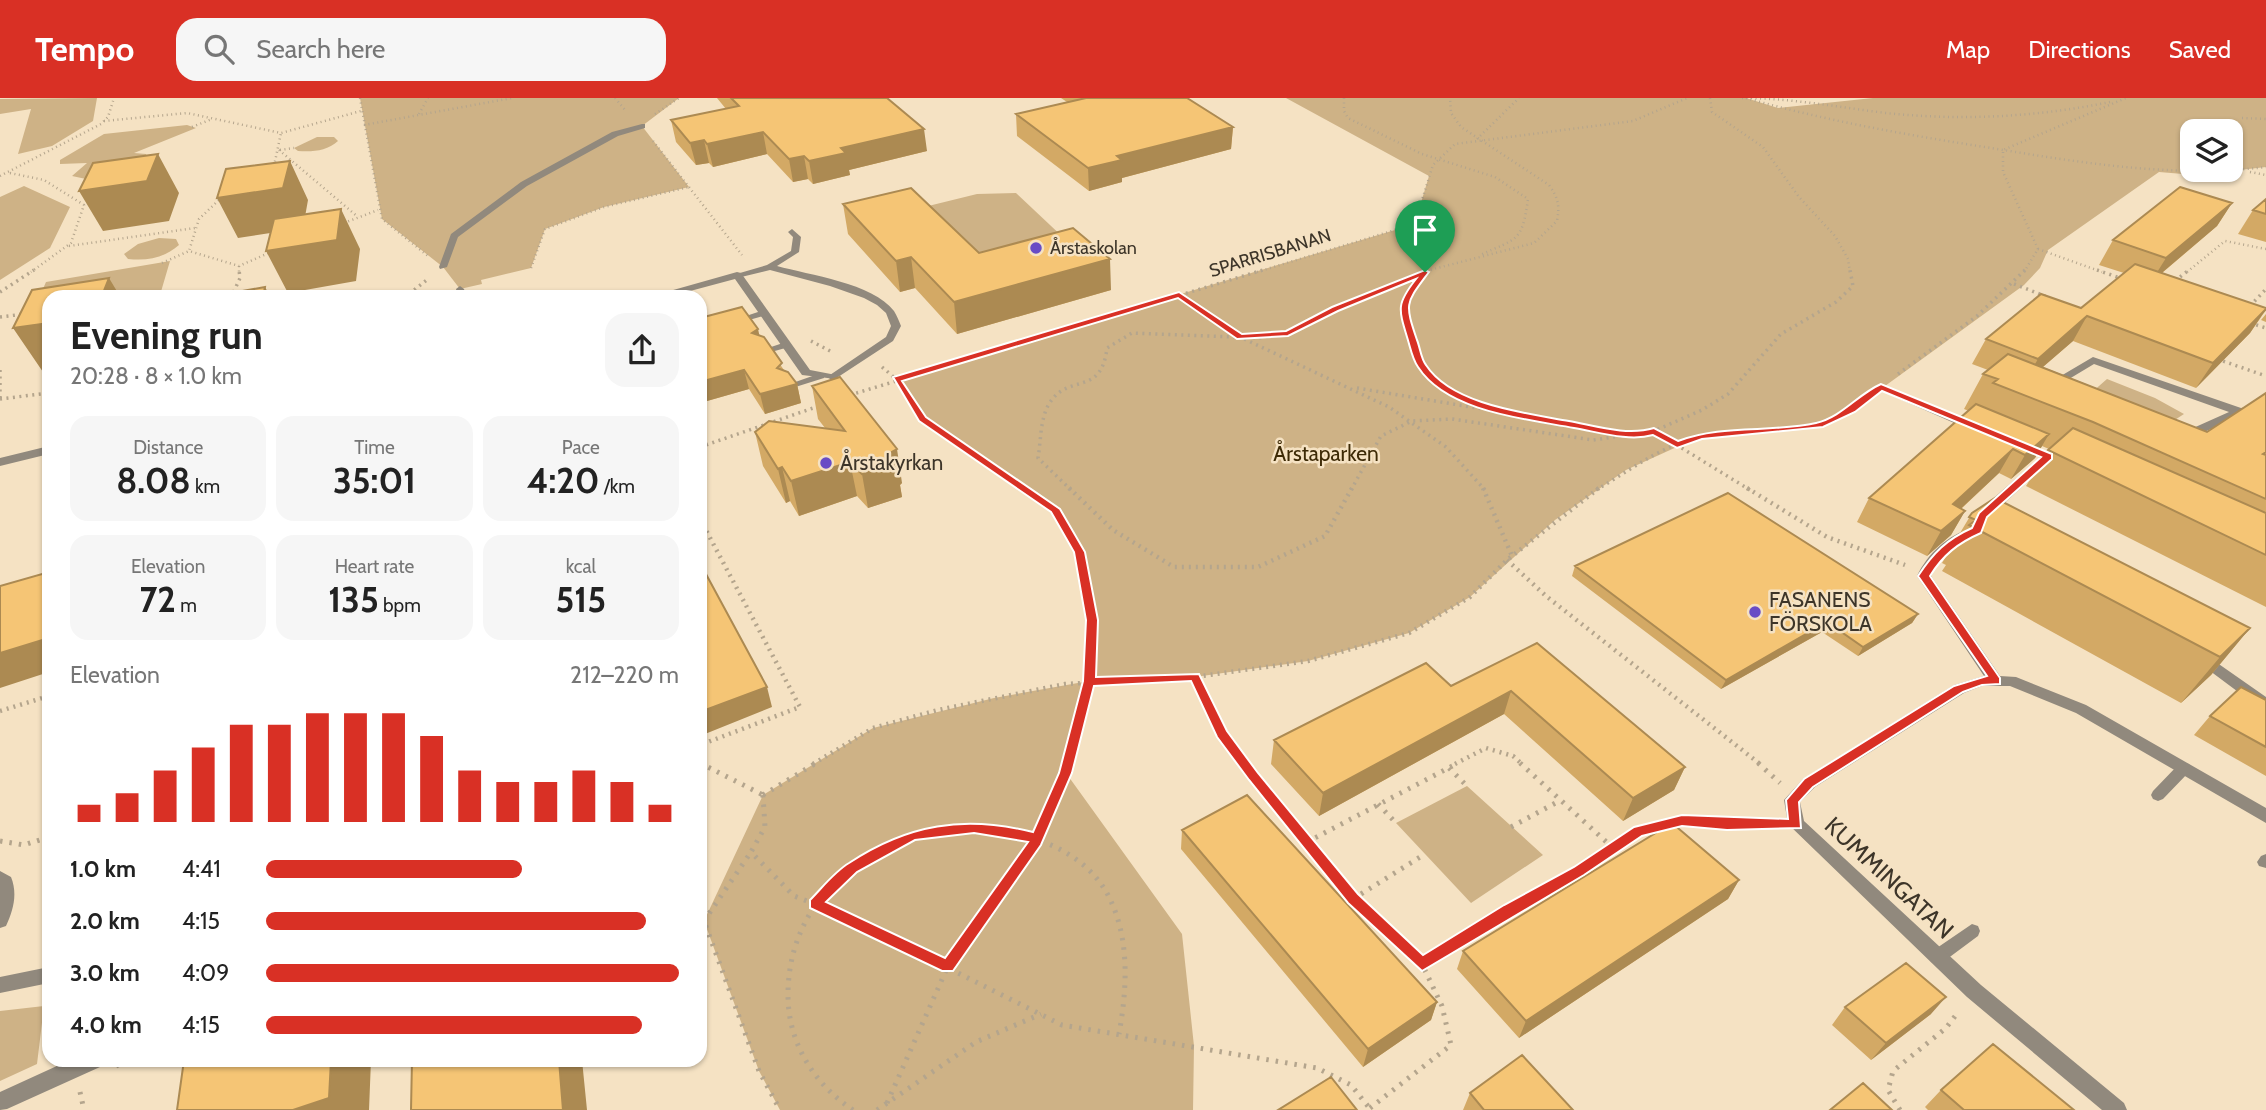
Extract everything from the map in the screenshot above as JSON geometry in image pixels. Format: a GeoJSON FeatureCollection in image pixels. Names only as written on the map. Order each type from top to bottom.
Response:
{"type":"FeatureCollection","features":[{"type":"Feature","properties":{"kind":"street"},"geometry":{"type":"LineString","coordinates":[[680,290],[737,275],[806,373],[826,376]]}},
{"type":"Feature","properties":{"kind":"street"},"geometry":{"type":"LineString","coordinates":[[2060,380],[2093,360],[2238,411],[2266,408]]}},
{"type":"Feature","properties":{"kind":"street"},"geometry":{"type":"LineString","coordinates":[[1881,387],[1992,435]]}},
{"type":"Feature","properties":{"kind":"street"},"geometry":{"type":"LineString","coordinates":[[2195,432],[2238,411]]}},
{"type":"Feature","properties":{"kind":"street"},"geometry":{"type":"LineString","coordinates":[[0,462],[42,452]]}},
{"type":"Feature","properties":{"kind":"street"},"geometry":{"type":"LineString","coordinates":[[1996,681],[1924,576],[1936,556],[1959,538],[1982,534],[1982,515],[2043,454],[2065,463]]}},
{"type":"Feature","properties":{"kind":"street"},"geometry":{"type":"LineString","coordinates":[[2189,649],[2266,705]]}},
{"type":"Feature","properties":{"kind":"street"},"geometry":{"type":"LineString","coordinates":[[1798,795],[1809,783],[1959,689],[1982,681],[2011,681],[2081,709],[2266,816]]}},
{"type":"Feature","properties":{"kind":"street","name":"KUMMINGATAN"},"geometry":{"type":"LineString","coordinates":[[1798,795],[1793,800],[1796,824],[1974,991],[2117,1110]]}},
{"type":"Feature","properties":{"kind":"street"},"geometry":{"type":"LineString","coordinates":[[0,985],[42,976]]}},
{"type":"Feature","properties":{"kind":"street"},"geometry":{"type":"LineString","coordinates":[[0,1102],[78,1067]]}},
{"type":"Feature","properties":{"kind":"lane"},"geometry":{"type":"LineString","coordinates":[[443,267],[454,236],[524,184],[615,134],[642,126]]}},
{"type":"Feature","properties":{"kind":"lane"},"geometry":{"type":"LineString","coordinates":[[737,275],[770,267],[795,252],[797,237],[792,232]]}},
{"type":"Feature","properties":{"kind":"lane"},"geometry":{"type":"LineString","coordinates":[[770,267],[879,302],[890,311],[896,326],[890,339],[860,360],[826,376],[789,386]]}},
{"type":"Feature","properties":{"kind":"lane"},"geometry":{"type":"LineString","coordinates":[[742,318],[764,313]]}},
{"type":"Feature","properties":{"kind":"lane"},"geometry":{"type":"LineString","coordinates":[[764,351],[786,345]]}},
{"type":"Feature","properties":{"kind":"lane"},"geometry":{"type":"LineString","coordinates":[[2158,794],[2184,768]]}},
{"type":"Feature","properties":{"kind":"lane"},"geometry":{"type":"LineString","coordinates":[[0,877],[6,882],[6,896],[5,913],[0,921]]}},
{"type":"Feature","properties":{"kind":"lane"},"geometry":{"type":"LineString","coordinates":[[1937,957],[1972,931]]}},
{"type":"Feature","properties":{"kind":"path"},"geometry":{"type":"LineString","coordinates":[[104,121],[114,98]]}},
{"type":"Feature","properties":{"kind":"path"},"geometry":{"type":"LineString","coordinates":[[359,98],[378,210],[388,225],[443,267],[414,290]]}},
{"type":"Feature","properties":{"kind":"path"},"geometry":{"type":"LineString","coordinates":[[419,115],[428,98]]}},
{"type":"Feature","properties":{"kind":"path"},"geometry":{"type":"LineString","coordinates":[[364,125],[512,98]]}},
{"type":"Feature","properties":{"kind":"path"},"geometry":{"type":"LineString","coordinates":[[615,98],[642,126],[753,271]]}},
{"type":"Feature","properties":{"kind":"path"},"geometry":{"type":"LineString","coordinates":[[642,126],[679,98]]}},
{"type":"Feature","properties":{"kind":"path"},"geometry":{"type":"LineString","coordinates":[[1344,98],[1344,111],[1348,118],[1435,159],[1497,176],[1516,186],[1528,199],[1524,230],[1497,248],[1425,272],[1335,309],[1288,333],[1240,337],[1132,333],[1107,348],[1105,364],[1099,376],[1055,393],[1046,406],[1038,458],[1113,530],[1174,567],[1258,566],[1325,536],[1381,436],[1412,421],[1452,419],[1593,440],[1642,435],[1654,431],[1702,410],[1728,394],[1759,355],[1781,334],[1836,302],[1853,286],[1848,259],[1835,236],[1799,197],[1763,147],[1712,113],[1710,98]]}},
{"type":"Feature","properties":{"kind":"path"},"geometry":{"type":"LineString","coordinates":[[1450,98],[1448,104],[1458,124],[1476,140],[1543,178],[1559,200],[1557,221],[1534,243],[1500,254],[1463,260]]}},
{"type":"Feature","properties":{"kind":"path"},"geometry":{"type":"LineString","coordinates":[[1476,140],[1518,98]]}},
{"type":"Feature","properties":{"kind":"path"},"geometry":{"type":"LineString","coordinates":[[1435,159],[1444,149],[1455,144],[1633,121],[1687,98]]}},
{"type":"Feature","properties":{"kind":"path"},"geometry":{"type":"LineString","coordinates":[[1745,98],[1786,98],[1888,113],[1980,117],[2055,113],[2124,99]]}},
{"type":"Feature","properties":{"kind":"path"},"geometry":{"type":"LineString","coordinates":[[1745,98],[1859,128],[2136,171],[2180,174]]}},
{"type":"Feature","properties":{"kind":"path"},"geometry":{"type":"LineString","coordinates":[[2003,150],[2124,99]]}},
{"type":"Feature","properties":{"kind":"path"},"geometry":{"type":"LineString","coordinates":[[0,176],[104,121],[187,113],[281,133],[361,111]]}},
{"type":"Feature","properties":{"kind":"path"},"geometry":{"type":"LineString","coordinates":[[192,127],[212,118]]}},
{"type":"Feature","properties":{"kind":"path"},"geometry":{"type":"LineString","coordinates":[[2242,118],[2266,119]]}},
{"type":"Feature","properties":{"kind":"path"},"geometry":{"type":"LineString","coordinates":[[273,167],[281,133]]}},
{"type":"Feature","properties":{"kind":"path"},"geometry":{"type":"LineString","coordinates":[[279,150],[294,148]]}},
{"type":"Feature","properties":{"kind":"path"},"geometry":{"type":"LineString","coordinates":[[279,150],[358,217]]}},
{"type":"Feature","properties":{"kind":"path"},"geometry":{"type":"LineString","coordinates":[[2003,150],[2004,172],[2038,249],[2124,279]]}},
{"type":"Feature","properties":{"kind":"path","name":"SPARRISBANAN"},"geometry":{"type":"LineString","coordinates":[[839,399],[896,379],[1395,230],[1417,216],[1435,159]]}},
{"type":"Feature","properties":{"kind":"path"},"geometry":{"type":"LineString","coordinates":[[2243,171],[2266,167]]}},
{"type":"Feature","properties":{"kind":"path"},"geometry":{"type":"LineString","coordinates":[[2243,171],[2266,175]]}},
{"type":"Feature","properties":{"kind":"path"},"geometry":{"type":"LineString","coordinates":[[10,173],[44,180],[84,205]]}},
{"type":"Feature","properties":{"kind":"path"},"geometry":{"type":"LineString","coordinates":[[531,268],[545,229],[604,207],[689,187]]}},
{"type":"Feature","properties":{"kind":"path"},"geometry":{"type":"LineString","coordinates":[[190,251],[195,228],[204,208],[232,192]]}},
{"type":"Feature","properties":{"kind":"path"},"geometry":{"type":"LineString","coordinates":[[68,246],[84,205],[92,199]]}},
{"type":"Feature","properties":{"kind":"path"},"geometry":{"type":"LineString","coordinates":[[333,227],[378,210]]}},
{"type":"Feature","properties":{"kind":"path"},"geometry":{"type":"LineString","coordinates":[[0,293],[68,246],[159,236],[195,228]]}},
{"type":"Feature","properties":{"kind":"path"},"geometry":{"type":"LineString","coordinates":[[2168,286],[2225,241],[2266,249]]}},
{"type":"Feature","properties":{"kind":"path"},"geometry":{"type":"LineString","coordinates":[[763,795],[873,728],[994,698],[1089,681],[1195,677],[1308,661],[1409,633],[1470,597],[1507,560],[1590,493],[1626,470],[1701,436],[1820,425],[1852,410],[2014,284],[2029,267],[2038,249]]}},
{"type":"Feature","properties":{"kind":"path"},"geometry":{"type":"LineString","coordinates":[[162,263],[190,251],[239,266],[273,251]]}},
{"type":"Feature","properties":{"kind":"path"},"geometry":{"type":"LineString","coordinates":[[235,290],[240,278],[239,266]]}},
{"type":"Feature","properties":{"kind":"path"},"geometry":{"type":"LineString","coordinates":[[1425,272],[1405,298],[1404,314],[1421,366],[1441,384],[1471,402],[1498,411]]}},
{"type":"Feature","properties":{"kind":"path"},"geometry":{"type":"LineString","coordinates":[[2014,284],[2052,298]]}},
{"type":"Feature","properties":{"kind":"path"},"geometry":{"type":"LineString","coordinates":[[2246,309],[2266,289]]}},
{"type":"Feature","properties":{"kind":"path"},"geometry":{"type":"LineString","coordinates":[[1179,295],[1240,337],[1352,387],[1412,421],[1461,461],[1486,491],[1513,556]]}},
{"type":"Feature","properties":{"kind":"path"},"geometry":{"type":"LineString","coordinates":[[0,317],[32,314]]}},
{"type":"Feature","properties":{"kind":"path"},"geometry":{"type":"LineString","coordinates":[[2245,321],[2266,328]]}},
{"type":"Feature","properties":{"kind":"path"},"geometry":{"type":"LineString","coordinates":[[807,339],[837,354],[878,364],[896,379],[922,419],[1055,509],[1079,552],[1092,620],[1089,681],[1066,773],[1037,839],[948,966],[887,1102]]}},
{"type":"Feature","properties":{"kind":"path"},"geometry":{"type":"LineString","coordinates":[[2216,358],[2266,376]]}},
{"type":"Feature","properties":{"kind":"path"},"geometry":{"type":"LineString","coordinates":[[0,370],[0,399],[42,394]]}},
{"type":"Feature","properties":{"kind":"path"},"geometry":{"type":"LineString","coordinates":[[1352,387],[1642,435]]}},
{"type":"Feature","properties":{"kind":"path"},"geometry":{"type":"LineString","coordinates":[[707,445],[827,403]]}},
{"type":"Feature","properties":{"kind":"path"},"geometry":{"type":"LineString","coordinates":[[1654,431],[1827,537],[1926,571]]}},
{"type":"Feature","properties":{"kind":"path"},"geometry":{"type":"LineString","coordinates":[[707,532],[800,707],[707,742]]}},
{"type":"Feature","properties":{"kind":"path"},"geometry":{"type":"LineString","coordinates":[[1507,560],[1546,596],[1798,795]]}},
{"type":"Feature","properties":{"kind":"path"},"geometry":{"type":"LineString","coordinates":[[751,852],[794,896],[948,966],[1062,1025],[1317,1068],[1351,1085],[1371,1109],[1451,1045],[1442,1006],[1422,964],[1353,898],[1222,734],[1195,677]]}},
{"type":"Feature","properties":{"kind":"path"},"geometry":{"type":"LineString","coordinates":[[0,711],[42,698]]}},
{"type":"Feature","properties":{"kind":"path"},"geometry":{"type":"LineString","coordinates":[[1307,842],[1486,748],[1513,756],[1613,848]]}},
{"type":"Feature","properties":{"kind":"path"},"geometry":{"type":"LineString","coordinates":[[707,767],[763,795]]}},
{"type":"Feature","properties":{"kind":"path"},"geometry":{"type":"LineString","coordinates":[[1449,768],[1467,786]]}},
{"type":"Feature","properties":{"kind":"path"},"geometry":{"type":"LineString","coordinates":[[707,913],[751,852],[765,827],[763,795]]}},
{"type":"Feature","properties":{"kind":"path"},"geometry":{"type":"LineString","coordinates":[[1511,827],[1561,800]]}},
{"type":"Feature","properties":{"kind":"path"},"geometry":{"type":"LineString","coordinates":[[1378,804],[1396,823]]}},
{"type":"Feature","properties":{"kind":"path"},"geometry":{"type":"LineString","coordinates":[[1422,964],[1639,831],[1682,821],[1796,824]]}},
{"type":"Feature","properties":{"kind":"path"},"geometry":{"type":"LineString","coordinates":[[853,1110],[828,1090],[802,1058],[789,1022],[785,983],[788,965],[815,904],[852,868],[913,835],[974,827],[1002,830],[1037,839],[1078,860],[1109,897],[1121,928],[1126,967],[1119,1034]]}},
{"type":"Feature","properties":{"kind":"path"},"geometry":{"type":"LineString","coordinates":[[0,841],[24,845],[42,839]]}},
{"type":"Feature","properties":{"kind":"path"},"geometry":{"type":"LineString","coordinates":[[1353,898],[1425,854]]}},
{"type":"Feature","properties":{"kind":"path"},"geometry":{"type":"LineString","coordinates":[[707,933],[759,1071],[780,1110]]}},
{"type":"Feature","properties":{"kind":"path"},"geometry":{"type":"LineString","coordinates":[[1900,1110],[1888,1090],[1893,1072],[1946,1028],[1974,991]]}},
{"type":"Feature","properties":{"kind":"path"},"geometry":{"type":"LineString","coordinates":[[877,1110],[916,1078],[958,1053],[1009,1024],[1042,1014]]}},
{"type":"Feature","properties":{"kind":"green space"},"geometry":{"type":"Polygon","coordinates":[[[97,98],[93,121],[52,146],[18,154],[31,109],[0,114],[0,99],[97,98]]]}},
{"type":"Feature","properties":{"kind":"green space"},"geometry":{"type":"Polygon","coordinates":[[[360,98],[679,98],[642,126],[689,187],[604,207],[545,229],[531,268],[481,280],[482,284],[460,289],[443,267],[382,219],[360,98]]]}},
{"type":"Feature","properties":{"kind":"green space","name":"Årstaparken"},"geometry":{"type":"Polygon","coordinates":[[[1286,98],[1746,98],[1778,108],[1873,98],[2266,98],[2266,167],[2243,170],[2243,119],[2180,119],[2180,174],[2159,172],[2048,250],[2040,268],[2024,285],[1852,410],[1820,425],[1701,436],[1626,470],[1555,520],[1470,597],[1409,633],[1308,661],[1195,677],[1089,682],[1066,773],[1182,934],[1194,1046],[1193,1110],[780,1110],[759,1071],[707,929],[707,915],[763,795],[873,728],[994,698],[1089,681],[1092,619],[1079,552],[1055,510],[922,419],[896,379],[1395,230],[1417,216],[1429,176],[1286,98]]]}},
{"type":"Feature","properties":{"kind":"green space"},"geometry":{"type":"Polygon","coordinates":[[[187,125],[196,128],[134,153],[146,154],[148,159],[86,179],[72,176],[87,163],[60,164],[60,160],[104,134],[187,125]]]}},
{"type":"Feature","properties":{"kind":"green space"},"geometry":{"type":"Polygon","coordinates":[[[317,137],[334,137],[338,141],[320,150],[298,151],[294,148],[317,137]]]}},
{"type":"Feature","properties":{"kind":"green space"},"geometry":{"type":"Polygon","coordinates":[[[24,186],[70,207],[50,248],[0,280],[0,197],[24,186]]]}},
{"type":"Feature","properties":{"kind":"green space"},"geometry":{"type":"Polygon","coordinates":[[[1016,193],[1084,257],[982,284],[847,226],[977,194],[1016,193]]]}},
{"type":"Feature","properties":{"kind":"green space"},"geometry":{"type":"Polygon","coordinates":[[[159,238],[176,239],[179,245],[162,256],[149,259],[128,259],[124,254],[138,244],[159,238]]]}},
{"type":"Feature","properties":{"kind":"green space"},"geometry":{"type":"Polygon","coordinates":[[[170,261],[161,290],[42,290],[46,282],[170,261]]]}},
{"type":"Feature","properties":{"kind":"green space"},"geometry":{"type":"Polygon","coordinates":[[[42,291],[42,305],[31,316],[42,291]]]}},
{"type":"Feature","properties":{"kind":"green space"},"geometry":{"type":"Polygon","coordinates":[[[2107,379],[2155,398],[2184,414],[2167,425],[2091,393],[2107,379]]]}},
{"type":"Feature","properties":{"kind":"green space"},"geometry":{"type":"Polygon","coordinates":[[[1467,786],[1543,855],[1471,903],[1396,823],[1467,786]]]}},
{"type":"Feature","properties":{"kind":"green space"},"geometry":{"type":"Polygon","coordinates":[[[42,1006],[37,1064],[0,1081],[0,1011],[42,1006]]]}},
{"type":"Feature","properties":{"kind":"building"},"geometry":{"type":"Polygon","coordinates":[[[731,98],[887,98],[924,129],[841,148],[846,153],[809,161],[804,156],[789,159],[763,132],[707,144],[704,140],[690,143],[671,120],[739,106],[731,98]]]}},
{"type":"Feature","properties":{"kind":"building"},"geometry":{"type":"Polygon","coordinates":[[[1086,98],[1187,98],[1233,127],[1117,156],[1122,160],[1088,168],[1016,114],[1086,98]]]}},
{"type":"Feature","properties":{"kind":"building"},"geometry":{"type":"Polygon","coordinates":[[[158,154],[147,181],[79,191],[93,163],[158,154]]]}},
{"type":"Feature","properties":{"kind":"building"},"geometry":{"type":"Polygon","coordinates":[[[290,161],[283,188],[217,198],[226,169],[290,161]]]}},
{"type":"Feature","properties":{"kind":"building"},"geometry":{"type":"Polygon","coordinates":[[[2180,187],[2232,203],[2166,258],[2113,240],[2180,187]]]}},
{"type":"Feature","properties":{"kind":"building"},"geometry":{"type":"Polygon","coordinates":[[[911,188],[979,253],[1073,228],[1110,259],[954,302],[911,257],[896,261],[843,204],[911,188]]]}},
{"type":"Feature","properties":{"kind":"building"},"geometry":{"type":"Polygon","coordinates":[[[2266,199],[2266,214],[2253,210],[2266,199]]]}},
{"type":"Feature","properties":{"kind":"building"},"geometry":{"type":"Polygon","coordinates":[[[341,209],[337,240],[266,251],[274,219],[341,209]]]}},
{"type":"Feature","properties":{"kind":"building"},"geometry":{"type":"Polygon","coordinates":[[[2135,264],[2266,309],[2213,363],[2087,316],[2038,359],[1986,339],[2041,294],[2081,308],[2135,264]]]}},
{"type":"Feature","properties":{"kind":"building"},"geometry":{"type":"Polygon","coordinates":[[[109,278],[104,290],[42,290],[42,324],[13,328],[32,290],[109,278]]]}},
{"type":"Feature","properties":{"kind":"building"},"geometry":{"type":"Polygon","coordinates":[[[742,307],[758,329],[752,333],[764,337],[782,363],[777,368],[788,372],[797,384],[760,394],[744,370],[707,380],[707,316],[742,307]]]}},
{"type":"Feature","properties":{"kind":"building"},"geometry":{"type":"Polygon","coordinates":[[[2008,354],[2207,432],[2266,393],[2266,452],[2263,454],[2266,455],[2266,499],[2093,422],[1993,383],[1998,379],[1983,374],[2008,354]]]}},
{"type":"Feature","properties":{"kind":"building"},"geometry":{"type":"Polygon","coordinates":[[[840,377],[897,449],[888,454],[896,463],[862,474],[850,462],[791,481],[782,467],[778,469],[755,432],[769,421],[845,431],[812,386],[840,377]]]}},
{"type":"Feature","properties":{"kind":"building"},"geometry":{"type":"Polygon","coordinates":[[[1976,404],[2049,434],[2025,455],[2013,449],[1953,504],[1965,511],[1941,531],[1869,498],[1976,404]]]}},
{"type":"Feature","properties":{"kind":"building"},"geometry":{"type":"Polygon","coordinates":[[[2073,428],[2266,513],[2266,555],[2048,450],[2073,428]]]}},
{"type":"Feature","properties":{"kind":"building","name":"FASANENS FÖRSKOLA"},"geometry":{"type":"Polygon","coordinates":[[[1728,493],[1918,614],[1863,647],[1827,622],[1726,680],[1575,566],[1728,493]]]}},
{"type":"Feature","properties":{"kind":"building"},"geometry":{"type":"Polygon","coordinates":[[[1995,498],[2250,628],[2220,657],[1969,525],[1976,520],[1969,517],[1972,513],[1995,498]]]}},
{"type":"Feature","properties":{"kind":"building"},"geometry":{"type":"Polygon","coordinates":[[[42,574],[42,640],[0,653],[0,586],[42,574]]]}},
{"type":"Feature","properties":{"kind":"building"},"geometry":{"type":"Polygon","coordinates":[[[707,576],[767,687],[707,709],[707,576]]]}},
{"type":"Feature","properties":{"kind":"building"},"geometry":{"type":"Polygon","coordinates":[[[1537,643],[1685,767],[1633,798],[1511,691],[1323,793],[1274,740],[1426,663],[1451,686],[1537,643]]]}},
{"type":"Feature","properties":{"kind":"building"},"geometry":{"type":"Polygon","coordinates":[[[2241,687],[2266,700],[2266,747],[2210,716],[2241,687]]]}},
{"type":"Feature","properties":{"kind":"building"},"geometry":{"type":"Polygon","coordinates":[[[1247,795],[1437,1002],[1368,1049],[1182,830],[1247,795]]]}},
{"type":"Feature","properties":{"kind":"building"},"geometry":{"type":"Polygon","coordinates":[[[1672,823],[1739,880],[1526,1021],[1463,951],[1672,823]]]}},
{"type":"Feature","properties":{"kind":"building"},"geometry":{"type":"Polygon","coordinates":[[[1906,963],[1946,997],[1886,1043],[1845,1007],[1906,963]]]}},
{"type":"Feature","properties":{"kind":"building"},"geometry":{"type":"Polygon","coordinates":[[[1993,1044],[2074,1110],[1964,1110],[1941,1090],[1993,1044]]]}},
{"type":"Feature","properties":{"kind":"building"},"geometry":{"type":"Polygon","coordinates":[[[1522,1055],[1573,1110],[1484,1110],[1470,1093],[1522,1055]]]}},
{"type":"Feature","properties":{"kind":"building"},"geometry":{"type":"Polygon","coordinates":[[[183,1067],[331,1067],[329,1098],[293,1110],[177,1110],[183,1067]]]}},
{"type":"Feature","properties":{"kind":"building"},"geometry":{"type":"Polygon","coordinates":[[[412,1067],[560,1067],[563,1110],[411,1110],[412,1067]]]}},
{"type":"Feature","properties":{"kind":"building"},"geometry":{"type":"Polygon","coordinates":[[[1331,1077],[1357,1110],[1278,1110],[1331,1077]]]}},
{"type":"Feature","properties":{"kind":"building"},"geometry":{"type":"Polygon","coordinates":[[[1863,1083],[1892,1110],[1830,1110],[1863,1083]]]}},
{"type":"Feature","properties":{"kind":"place","name":"Årstaskolan"},"geometry":{"type":"Point","coordinates":[1036,248]}},
{"type":"Feature","properties":{"kind":"place","name":"Årstakyrkan"},"geometry":{"type":"Point","coordinates":[826,463]}},
{"type":"Feature","properties":{"kind":"place","name":"FASANENS FÖRSKOLA"},"geometry":{"type":"Point","coordinates":[1755,612]}},
{"type":"Feature","properties":{"kind":"route"},"geometry":{"type":"LineString","coordinates":[[1425,272],[1335,309],[1288,333],[1259,338],[1240,337],[1179,295],[896,379],[922,419],[1055,509],[1079,552],[1092,620],[1089,681],[1066,773],[1037,839],[1002,830],[974,827],[913,835],[852,868],[815,904],[948,966],[1037,839],[1049,814],[1066,773],[1080,722],[1089,681],[1195,677],[1210,703],[1222,734],[1254,776],[1353,898],[1422,964],[1509,909],[1579,871],[1639,831],[1682,821],[1796,824],[1793,800],[1809,783],[1959,689],[1982,681],[1996,681],[1924,576],[1936,556],[1959,538],[1977,530],[1982,515],[2048,457],[1881,387],[1852,410],[1820,425],[1701,436],[1677,445],[1654,431],[1642,435],[1611,432],[1498,411],[1471,402],[1441,384],[1421,366],[1404,314],[1405,298],[1425,272]]}}]}
